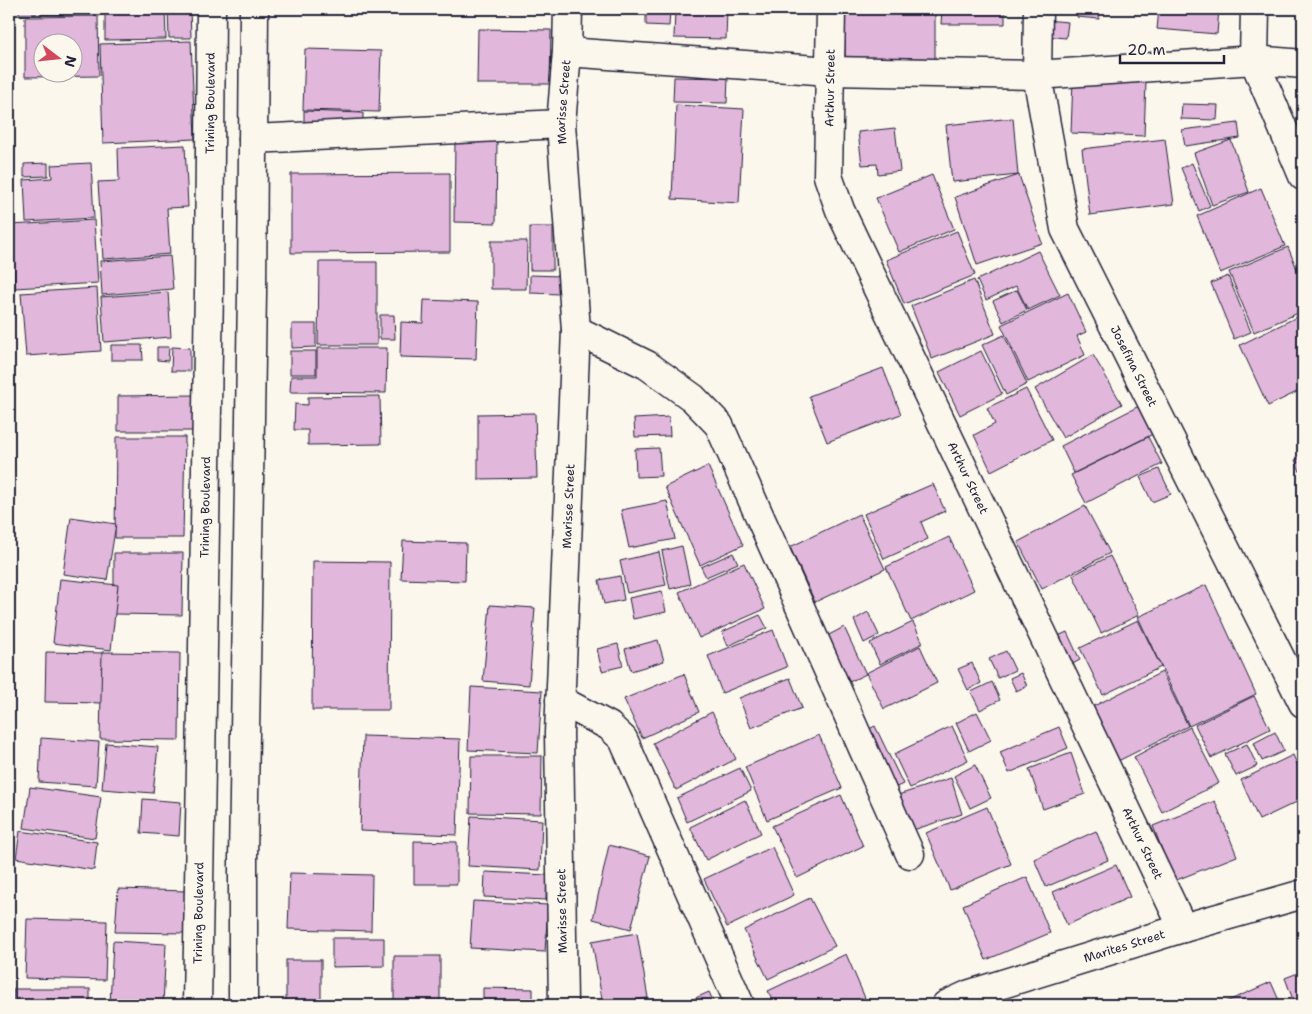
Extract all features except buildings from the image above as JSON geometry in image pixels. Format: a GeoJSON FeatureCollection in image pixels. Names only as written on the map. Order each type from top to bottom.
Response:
{"type":"FeatureCollection","features":[{"type":"Feature","properties":{"kind":"street","name":"Trining Boulevard"},"geometry":{"type":"LineString","coordinates":[[197,1005],[209,298],[211,9]]}},
{"type":"Feature","properties":{"kind":"street"},"geometry":{"type":"LineString","coordinates":[[243,1005],[243,859],[252,293],[254,9]]}},
{"type":"Feature","properties":{"kind":"street","name":"Marisse Street"},"geometry":{"type":"LineString","coordinates":[[563,1005],[560,700],[576,330],[561,124],[567,52],[568,9]]}},
{"type":"Feature","properties":{"kind":"street","name":"Arthur Street"},"geometry":{"type":"LineString","coordinates":[[831,9],[828,176],[840,210],[1183,928]]}},
{"type":"Feature","properties":{"kind":"street","name":"Josefina Street"},"geometry":{"type":"LineString","coordinates":[[1038,9],[1037,75],[1065,229],[1303,703]]}},
{"type":"Feature","properties":{"kind":"street"},"geometry":{"type":"LineString","coordinates":[[1255,9],[1254,60],[1303,176]]}},
{"type":"Feature","properties":{"kind":"street"},"geometry":{"type":"LineString","coordinates":[[567,52],[830,71],[1037,75],[1254,60],[1303,64]]}},
{"type":"Feature","properties":{"kind":"street"},"geometry":{"type":"LineString","coordinates":[[253,139],[561,124]]}},
{"type":"Feature","properties":{"kind":"street"},"geometry":{"type":"LineString","coordinates":[[209,171],[253,170]]}},
{"type":"Feature","properties":{"kind":"street"},"geometry":{"type":"LineString","coordinates":[[576,330],[647,365],[693,398],[718,425],[910,854]]}},
{"type":"Feature","properties":{"kind":"street"},"geometry":{"type":"LineString","coordinates":[[560,700],[609,726],[623,739],[740,1005]]}},
{"type":"Feature","properties":{"kind":"street","name":"Marites Street"},"geometry":{"type":"LineString","coordinates":[[946,1005],[970,994],[1183,928],[1303,894]]}}]}
